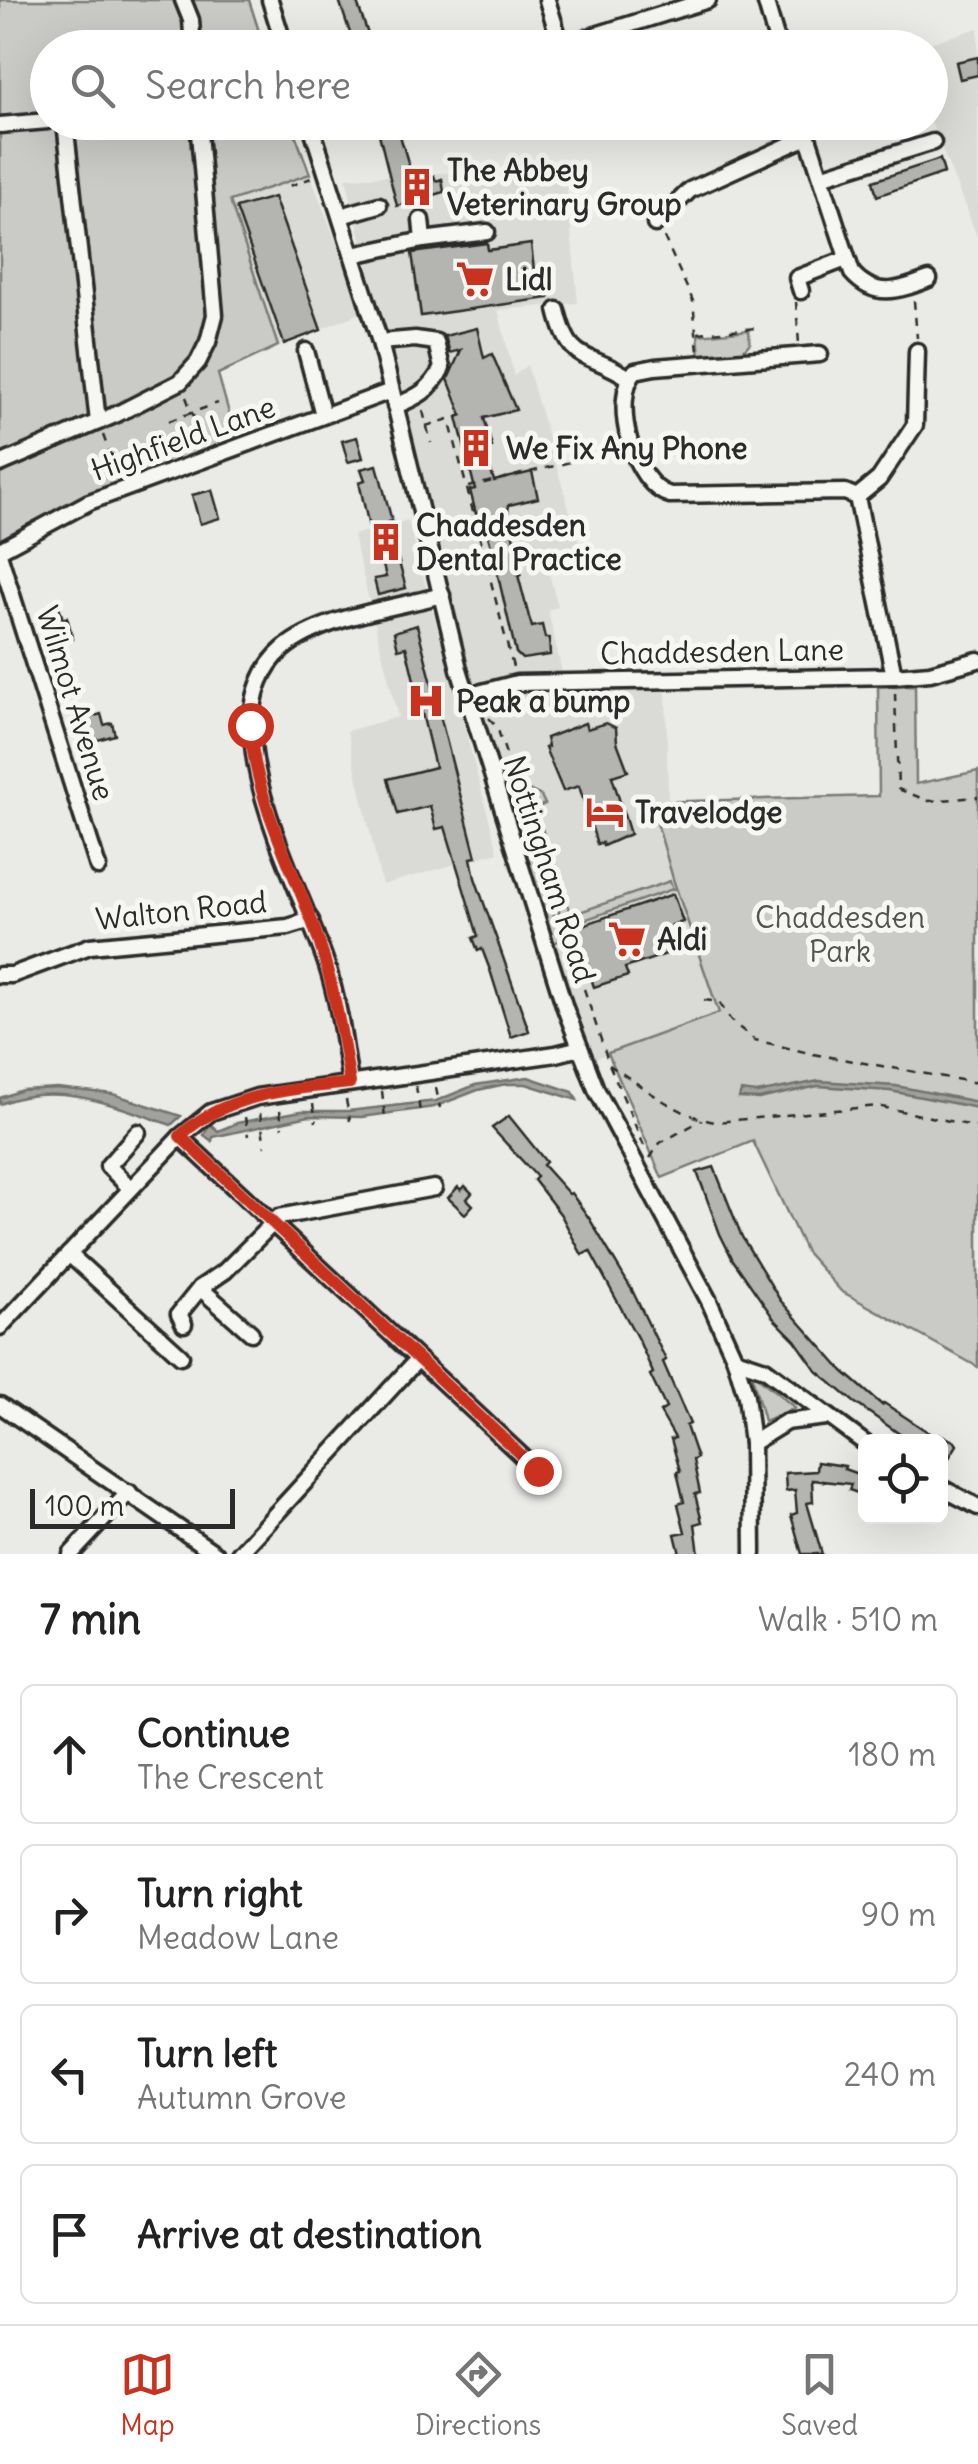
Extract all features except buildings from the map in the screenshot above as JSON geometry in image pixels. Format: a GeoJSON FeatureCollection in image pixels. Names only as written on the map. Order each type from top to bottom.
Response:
{"type":"FeatureCollection","features":[{"type":"Feature","properties":{"kind":"street"},"geometry":{"type":"LineString","coordinates":[[183,0],[192,30]]}},
{"type":"Feature","properties":{"kind":"street"},"geometry":{"type":"LineString","coordinates":[[270,0],[279,30]]}},
{"type":"Feature","properties":{"kind":"street"},"geometry":{"type":"LineString","coordinates":[[547,0],[554,30]]}},
{"type":"Feature","properties":{"kind":"street"},"geometry":{"type":"LineString","coordinates":[[610,30],[708,0]]}},
{"type":"Feature","properties":{"kind":"street"},"geometry":{"type":"LineString","coordinates":[[765,0],[774,30]]}},
{"type":"Feature","properties":{"kind":"street"},"geometry":{"type":"LineString","coordinates":[[0,125],[30,122]]}},
{"type":"Feature","properties":{"kind":"street"},"geometry":{"type":"LineString","coordinates":[[67,140],[98,422]]}},
{"type":"Feature","properties":{"kind":"street"},"geometry":{"type":"LineString","coordinates":[[2,462],[180,382],[198,362],[215,314],[200,140]]}},
{"type":"Feature","properties":{"kind":"street","name":"Nottingham Road"},"geometry":{"type":"LineString","coordinates":[[317,140],[380,342],[466,696],[544,945],[580,1048],[615,1128],[709,1301],[735,1359],[746,1396],[752,1443],[753,1554]]}},
{"type":"Feature","properties":{"kind":"street"},"geometry":{"type":"LineString","coordinates":[[655,224],[690,190],[786,140]]}},
{"type":"Feature","properties":{"kind":"street"},"geometry":{"type":"LineString","coordinates":[[808,140],[852,273],[868,287],[888,292],[930,279]]}},
{"type":"Feature","properties":{"kind":"street"},"geometry":{"type":"LineString","coordinates":[[821,177],[933,142]]}},
{"type":"Feature","properties":{"kind":"street"},"geometry":{"type":"LineString","coordinates":[[341,216],[379,206]]}},
{"type":"Feature","properties":{"kind":"street"},"geometry":{"type":"LineString","coordinates":[[421,220],[423,240]]}},
{"type":"Feature","properties":{"kind":"street"},"geometry":{"type":"LineString","coordinates":[[353,255],[487,232]]}},
{"type":"Feature","properties":{"kind":"street"},"geometry":{"type":"LineString","coordinates":[[800,292],[797,278],[846,260]]}},
{"type":"Feature","properties":{"kind":"street"},"geometry":{"type":"LineString","coordinates":[[557,310],[562,333],[572,350],[629,378]]}},
{"type":"Feature","properties":{"kind":"street"},"geometry":{"type":"LineString","coordinates":[[380,342],[436,342],[442,368],[420,397]]}},
{"type":"Feature","properties":{"kind":"street"},"geometry":{"type":"LineString","coordinates":[[306,351],[323,416]]}},
{"type":"Feature","properties":{"kind":"street"},"geometry":{"type":"LineString","coordinates":[[857,497],[879,479],[915,425],[917,351]]}},
{"type":"Feature","properties":{"kind":"street"},"geometry":{"type":"LineString","coordinates":[[820,354],[640,369],[629,378],[624,407],[633,447],[646,478],[656,490],[666,494],[845,492],[857,497]]}},
{"type":"Feature","properties":{"kind":"street","name":"Highfield Lane"},"geometry":{"type":"LineString","coordinates":[[0,553],[89,502],[323,416],[393,398],[420,397]]}},
{"type":"Feature","properties":{"kind":"street"},"geometry":{"type":"LineString","coordinates":[[857,497],[894,676]]}},
{"type":"Feature","properties":{"kind":"street","name":"Wilmot Avenue"},"geometry":{"type":"LineString","coordinates":[[0,553],[98,867]]}},
{"type":"Feature","properties":{"kind":"street"},"geometry":{"type":"LineString","coordinates":[[350,1083],[332,980],[293,879],[253,756],[251,714],[257,684],[281,651],[305,634],[442,596]]}},
{"type":"Feature","properties":{"kind":"street","name":"Chaddesden Lane"},"geometry":{"type":"LineString","coordinates":[[466,696],[517,683],[894,676],[930,673],[978,660]]}},
{"type":"Feature","properties":{"kind":"street","name":"Walton Road"},"geometry":{"type":"LineString","coordinates":[[0,975],[12,975],[90,946],[288,927],[311,920]]}},
{"type":"Feature","properties":{"kind":"street"},"geometry":{"type":"LineString","coordinates":[[0,1327],[180,1136],[195,1122],[225,1106],[277,1093],[580,1048]]}},
{"type":"Feature","properties":{"kind":"street"},"geometry":{"type":"LineString","coordinates":[[130,1188],[108,1166],[138,1132]]}},
{"type":"Feature","properties":{"kind":"street"},"geometry":{"type":"LineString","coordinates":[[180,1136],[538,1471]]}},
{"type":"Feature","properties":{"kind":"street"},"geometry":{"type":"LineString","coordinates":[[184,1324],[181,1309],[280,1217],[434,1188]]}},
{"type":"Feature","properties":{"kind":"street"},"geometry":{"type":"LineString","coordinates":[[69,1254],[181,1356]]}},
{"type":"Feature","properties":{"kind":"street"},"geometry":{"type":"LineString","coordinates":[[200,1288],[250,1332]]}},
{"type":"Feature","properties":{"kind":"street"},"geometry":{"type":"LineString","coordinates":[[735,1359],[766,1369],[858,1439]]}},
{"type":"Feature","properties":{"kind":"street"},"geometry":{"type":"LineString","coordinates":[[239,1554],[417,1360]]}},
{"type":"Feature","properties":{"kind":"street"},"geometry":{"type":"LineString","coordinates":[[0,1406],[216,1554]]}},
{"type":"Feature","properties":{"kind":"street"},"geometry":{"type":"LineString","coordinates":[[752,1443],[786,1422],[826,1417]]}},
{"type":"Feature","properties":{"kind":"street"},"geometry":{"type":"LineString","coordinates":[[948,1491],[978,1508]]}},
{"type":"Feature","properties":{"kind":"street"},"geometry":{"type":"LineString","coordinates":[[71,1554],[129,1492]]}},
{"type":"Feature","properties":{"kind":"path"},"geometry":{"type":"LineString","coordinates":[[290,186],[326,172]]}},
{"type":"Feature","properties":{"kind":"path"},"geometry":{"type":"LineString","coordinates":[[655,224],[671,246],[694,300],[699,363]]}},
{"type":"Feature","properties":{"kind":"path"},"geometry":{"type":"LineString","coordinates":[[912,285],[917,351]]}},
{"type":"Feature","properties":{"kind":"path"},"geometry":{"type":"LineString","coordinates":[[799,356],[796,298],[800,292]]}},
{"type":"Feature","properties":{"kind":"path"},"geometry":{"type":"LineString","coordinates":[[698,333],[756,328],[756,333]]}},
{"type":"Feature","properties":{"kind":"path"},"geometry":{"type":"LineString","coordinates":[[180,382],[200,433]]}},
{"type":"Feature","properties":{"kind":"path"},"geometry":{"type":"LineString","coordinates":[[420,397],[431,443]]}},
{"type":"Feature","properties":{"kind":"path"},"geometry":{"type":"LineString","coordinates":[[169,421],[218,403]]}},
{"type":"Feature","properties":{"kind":"path"},"geometry":{"type":"LineString","coordinates":[[426,426],[449,419],[517,683]]}},
{"type":"Feature","properties":{"kind":"path"},"geometry":{"type":"LineString","coordinates":[[98,422],[111,457]]}},
{"type":"Feature","properties":{"kind":"path"},"geometry":{"type":"LineString","coordinates":[[466,488],[633,447]]}},
{"type":"Feature","properties":{"kind":"path"},"geometry":{"type":"LineString","coordinates":[[894,676],[898,789],[929,802],[978,797]]}},
{"type":"Feature","properties":{"kind":"path"},"geometry":{"type":"LineString","coordinates":[[487,716],[497,727],[609,1064],[650,1160],[660,1143],[702,1120]]}},
{"type":"Feature","properties":{"kind":"path"},"geometry":{"type":"LineString","coordinates":[[704,1000],[719,1002],[731,1021],[755,1040],[978,1083]]}},
{"type":"Feature","properties":{"kind":"path"},"geometry":{"type":"LineString","coordinates":[[609,1064],[678,1110],[702,1120],[716,1122],[877,1106],[978,1127]]}},
{"type":"Feature","properties":{"kind":"path"},"geometry":{"type":"LineString","coordinates":[[437,1094],[440,1108]]}},
{"type":"Feature","properties":{"kind":"path"},"geometry":{"type":"LineString","coordinates":[[418,1098],[420,1112]]}},
{"type":"Feature","properties":{"kind":"path"},"geometry":{"type":"LineString","coordinates":[[383,1100],[386,1117]]}},
{"type":"Feature","properties":{"kind":"path"},"geometry":{"type":"LineString","coordinates":[[314,1104],[316,1122]]}},
{"type":"Feature","properties":{"kind":"path"},"geometry":{"type":"LineString","coordinates":[[347,1105],[350,1121]]}},
{"type":"Feature","properties":{"kind":"path"},"geometry":{"type":"LineString","coordinates":[[280,1108],[282,1128]]}},
{"type":"Feature","properties":{"kind":"path"},"geometry":{"type":"LineString","coordinates":[[260,1113],[265,1147]]}},
{"type":"Feature","properties":{"kind":"path"},"geometry":{"type":"LineString","coordinates":[[245,1118],[248,1136]]}},
{"type":"Feature","properties":{"kind":"shaded area"},"geometry":{"type":"Polygon","coordinates":[[[978,28],[977,236],[938,140],[948,140],[948,37],[978,28]]]}},
{"type":"Feature","properties":{"kind":"shaded area"},"geometry":{"type":"Polygon","coordinates":[[[565,170],[578,303],[498,310],[514,376],[527,365],[584,560],[548,570],[558,607],[548,610],[562,672],[574,689],[666,690],[668,801],[651,802],[720,1014],[593,1059],[482,721],[346,178],[484,171],[516,178],[565,170]]]}},
{"type":"Feature","properties":{"kind":"shaded area"},"geometry":{"type":"Polygon","coordinates":[[[310,174],[363,312],[278,346],[230,201],[310,174]]]}},
{"type":"Feature","properties":{"kind":"shaded area"},"geometry":{"type":"Polygon","coordinates":[[[408,520],[498,852],[382,885],[347,731],[398,717],[353,535],[408,520]]]}},
{"type":"Feature","properties":{"kind":"shaded area"},"geometry":{"type":"Polygon","coordinates":[[[528,1077],[573,1092],[577,1100],[526,1084],[506,1084],[434,1107],[362,1117],[309,1116],[213,1137],[212,1141],[204,1135],[210,1124],[218,1131],[237,1123],[301,1111],[348,1111],[436,1101],[475,1085],[528,1077]]]}},
{"type":"Feature","properties":{"kind":"shaded area"},"geometry":{"type":"Polygon","coordinates":[[[819,1081],[896,1086],[978,1102],[978,1108],[890,1091],[818,1086],[759,1099],[739,1098],[741,1091],[757,1093],[819,1081]]]}},
{"type":"Feature","properties":{"kind":"shaded area"},"geometry":{"type":"Polygon","coordinates":[[[57,1088],[113,1094],[181,1116],[171,1125],[87,1098],[65,1095],[43,1094],[0,1104],[0,1098],[22,1090],[57,1088]]]}},
{"type":"Feature","properties":{"kind":"green space"},"geometry":{"type":"Polygon","coordinates":[[[0,0],[249,0],[259,30],[30,30],[30,140],[297,140],[310,174],[230,201],[278,346],[218,374],[236,438],[87,495],[0,540],[0,0]]]}},
{"type":"Feature","properties":{"kind":"green space"},"geometry":{"type":"Polygon","coordinates":[[[749,330],[750,343],[741,353],[700,356],[698,335],[749,330]]]}},
{"type":"Feature","properties":{"kind":"green space","name":"Chaddesden Park"},"geometry":{"type":"Polygon","coordinates":[[[915,685],[916,784],[978,771],[978,1367],[841,1291],[806,1252],[753,1141],[662,1178],[608,1053],[719,1013],[651,802],[879,796],[878,687],[915,685]]]}},
{"type":"Feature","properties":{"kind":"green space"},"geometry":{"type":"Polygon","coordinates":[[[525,788],[541,796],[545,804],[535,808],[571,915],[670,881],[673,889],[564,927],[519,790],[525,788]]]}},
{"type":"Feature","properties":{"kind":"green space"},"geometry":{"type":"Polygon","coordinates":[[[530,840],[562,940],[553,943],[523,849],[529,847],[530,840]]]}},
{"type":"Feature","properties":{"kind":"green space"},"geometry":{"type":"Polygon","coordinates":[[[752,1376],[795,1408],[764,1421],[752,1376]]]}},
{"type":"Feature","properties":{"kind":"place","name":"The Abbey Veterinary Group"},"geometry":{"type":"Point","coordinates":[417,187]}},
{"type":"Feature","properties":{"kind":"place","name":"Lidl"},"geometry":{"type":"Point","coordinates":[475,279]}},
{"type":"Feature","properties":{"kind":"place","name":"We Fix Any Phone"},"geometry":{"type":"Point","coordinates":[476,448]}},
{"type":"Feature","properties":{"kind":"place","name":"Chaddesden Dental Practice"},"geometry":{"type":"Point","coordinates":[386,542]}},
{"type":"Feature","properties":{"kind":"place","name":"Peak a bump"},"geometry":{"type":"Point","coordinates":[426,701]}},
{"type":"Feature","properties":{"kind":"place","name":"Travelodge"},"geometry":{"type":"Point","coordinates":[605,812]}},
{"type":"Feature","properties":{"kind":"place","name":"Aldi"},"geometry":{"type":"Point","coordinates":[627,939]}},
{"type":"Feature","properties":{"kind":"route"},"geometry":{"type":"LineString","coordinates":[[250,725],[253,756],[264,793],[332,980],[350,1083],[242,1100],[211,1112],[180,1136],[196,1156],[538,1471]]}}]}
